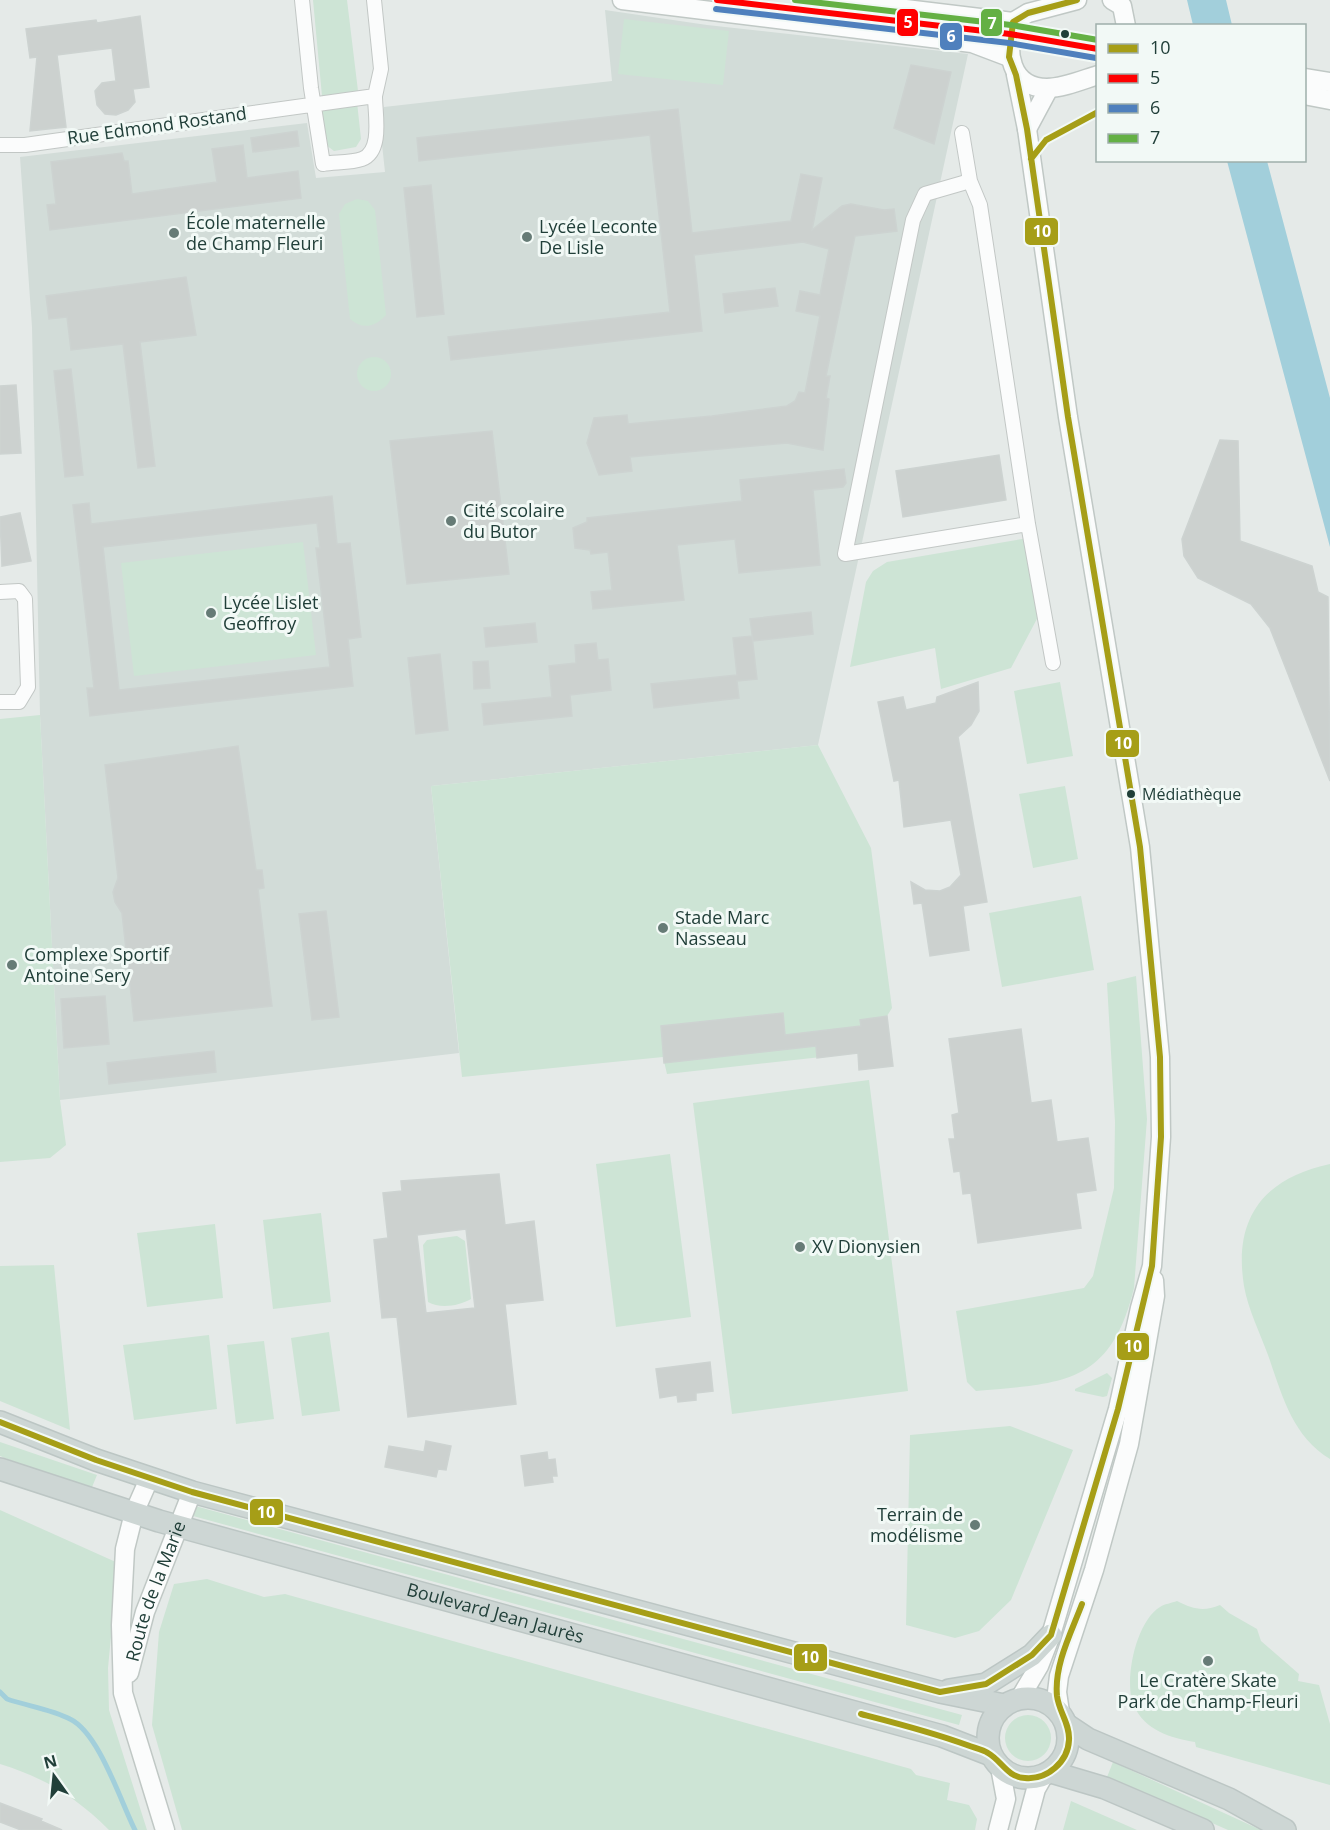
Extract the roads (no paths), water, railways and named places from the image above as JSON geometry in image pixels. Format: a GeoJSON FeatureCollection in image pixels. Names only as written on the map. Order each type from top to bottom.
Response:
{"type":"FeatureCollection","features":[{"type":"Feature","properties":{"kind":"main road"},"geometry":{"type":"LineString","coordinates":[[621,0],[972,43],[1009,57]]}},
{"type":"Feature","properties":{"kind":"main road"},"geometry":{"type":"LineString","coordinates":[[832,0],[1013,22],[1028,13],[1077,0]]}},
{"type":"Feature","properties":{"kind":"main road"},"geometry":{"type":"LineString","coordinates":[[1119,2],[1125,24]]}},
{"type":"Feature","properties":{"kind":"main road"},"geometry":{"type":"LineString","coordinates":[[1013,22],[1009,57],[1016,75],[1027,129],[1068,417],[1140,847],[1160,1057],[1161,1137],[1152,1266],[1155,1296],[1138,1404],[1094,1570],[1059,1676],[1057,1692],[1067,1751],[1061,1763],[1048,1773],[1036,1789],[1025,1830]]}},
{"type":"Feature","properties":{"kind":"main road"},"geometry":{"type":"LineString","coordinates":[[1016,75],[1030,86],[1049,88],[1096,76]]}},
{"type":"Feature","properties":{"kind":"main road"},"geometry":{"type":"LineString","coordinates":[[1306,78],[1330,82]]}},
{"type":"Feature","properties":{"kind":"main road"},"geometry":{"type":"LineString","coordinates":[[1027,129],[1049,88]]}},
{"type":"Feature","properties":{"kind":"main road"},"geometry":{"type":"LineString","coordinates":[[1306,95],[1330,100]]}},
{"type":"Feature","properties":{"kind":"main road"},"geometry":{"type":"LineString","coordinates":[[998,1830],[1006,1799],[996,1761],[988,1742],[989,1728],[995,1715],[1012,1702],[1039,1666],[1051,1635],[1118,1409],[1137,1318],[1152,1266]]}},
{"type":"Feature","properties":{"kind":"main road"},"geometry":{"type":"LineString","coordinates":[[0,1422],[149,1479],[192,1492],[940,1692],[1012,1702],[1042,1700],[1088,1739],[1229,1799],[1285,1830]]}},
{"type":"Feature","properties":{"kind":"main road","name":"Boulevard Jean Jaurès"},"geometry":{"type":"LineString","coordinates":[[0,1469],[180,1527],[942,1736],[996,1761],[1023,1778],[1048,1773],[1105,1788],[1203,1830]]}},
{"type":"Feature","properties":{"kind":"main road","name":"Route de la Marie"},"geometry":{"type":"LineString","coordinates":[[149,1479],[134,1513],[125,1549],[121,1625],[123,1693],[165,1830]]}},
{"type":"Feature","properties":{"kind":"main road","name":"Route de la Marie"},"geometry":{"type":"LineString","coordinates":[[123,1693],[145,1612],[165,1554],[180,1527],[192,1492]]}},
{"type":"Feature","properties":{"kind":"main road"},"geometry":{"type":"LineString","coordinates":[[940,1692],[986,1684],[1032,1655],[1051,1635]]}},
{"type":"Feature","properties":{"kind":"street"},"geometry":{"type":"LineString","coordinates":[[302,0],[313,103],[323,164],[362,159],[371,153],[375,144],[375,96],[381,69],[374,0]]}},
{"type":"Feature","properties":{"kind":"street","name":"Rue Edmond Rostand"},"geometry":{"type":"LineString","coordinates":[[0,145],[25,145],[375,96]]}},
{"type":"Feature","properties":{"kind":"street"},"geometry":{"type":"LineString","coordinates":[[962,133],[970,181],[980,204],[1028,524],[1053,663]]}},
{"type":"Feature","properties":{"kind":"street"},"geometry":{"type":"LineString","coordinates":[[970,181],[925,194],[913,220],[845,555],[1028,524]]}},
{"type":"Feature","properties":{"kind":"street"},"geometry":{"type":"LineString","coordinates":[[0,592],[19,591],[25,599],[28,687],[19,702],[0,702]]}},
{"type":"Feature","properties":{"kind":"water"},"geometry":{"type":"Polygon","coordinates":[[[1187,0],[1226,0],[1232,24],[1193,24],[1187,0]]]}},
{"type":"Feature","properties":{"kind":"water"},"geometry":{"type":"Polygon","coordinates":[[[1227,162],[1267,162],[1330,398],[1330,547],[1227,162]]]}},
{"type":"Feature","properties":{"kind":"waterway"},"geometry":{"type":"LineString","coordinates":[[0,1692],[7,1699],[55,1713],[70,1719],[81,1727],[108,1768],[135,1830]]}},
{"type":"Feature","properties":{"kind":"place","name":"École maternelle de Champ Fleuri"},"geometry":{"type":"Point","coordinates":[174,233]}},
{"type":"Feature","properties":{"kind":"place","name":"Lycée Leconte De Lisle"},"geometry":{"type":"Point","coordinates":[527,237]}},
{"type":"Feature","properties":{"kind":"place","name":"Cité scolaire du Butor"},"geometry":{"type":"Point","coordinates":[451,521]}},
{"type":"Feature","properties":{"kind":"place","name":"Lycée Lislet Geoffroy"},"geometry":{"type":"Point","coordinates":[211,613]}},
{"type":"Feature","properties":{"kind":"place","name":"Médiathèque"},"geometry":{"type":"Point","coordinates":[1131,794]}},
{"type":"Feature","properties":{"kind":"place","name":"Stade Marc Nasseau"},"geometry":{"type":"Point","coordinates":[663,928]}},
{"type":"Feature","properties":{"kind":"place","name":"Complexe Sportif Antoine Sery"},"geometry":{"type":"Point","coordinates":[12,965]}},
{"type":"Feature","properties":{"kind":"place","name":"XV Dionysien"},"geometry":{"type":"Point","coordinates":[800,1247]}},
{"type":"Feature","properties":{"kind":"place","name":"Terrain de modélisme"},"geometry":{"type":"Point","coordinates":[975,1525]}},
{"type":"Feature","properties":{"kind":"place","name":"Le Cratère Skate Park de Champ-Fleuri"},"geometry":{"type":"Point","coordinates":[1208,1661]}}]}
